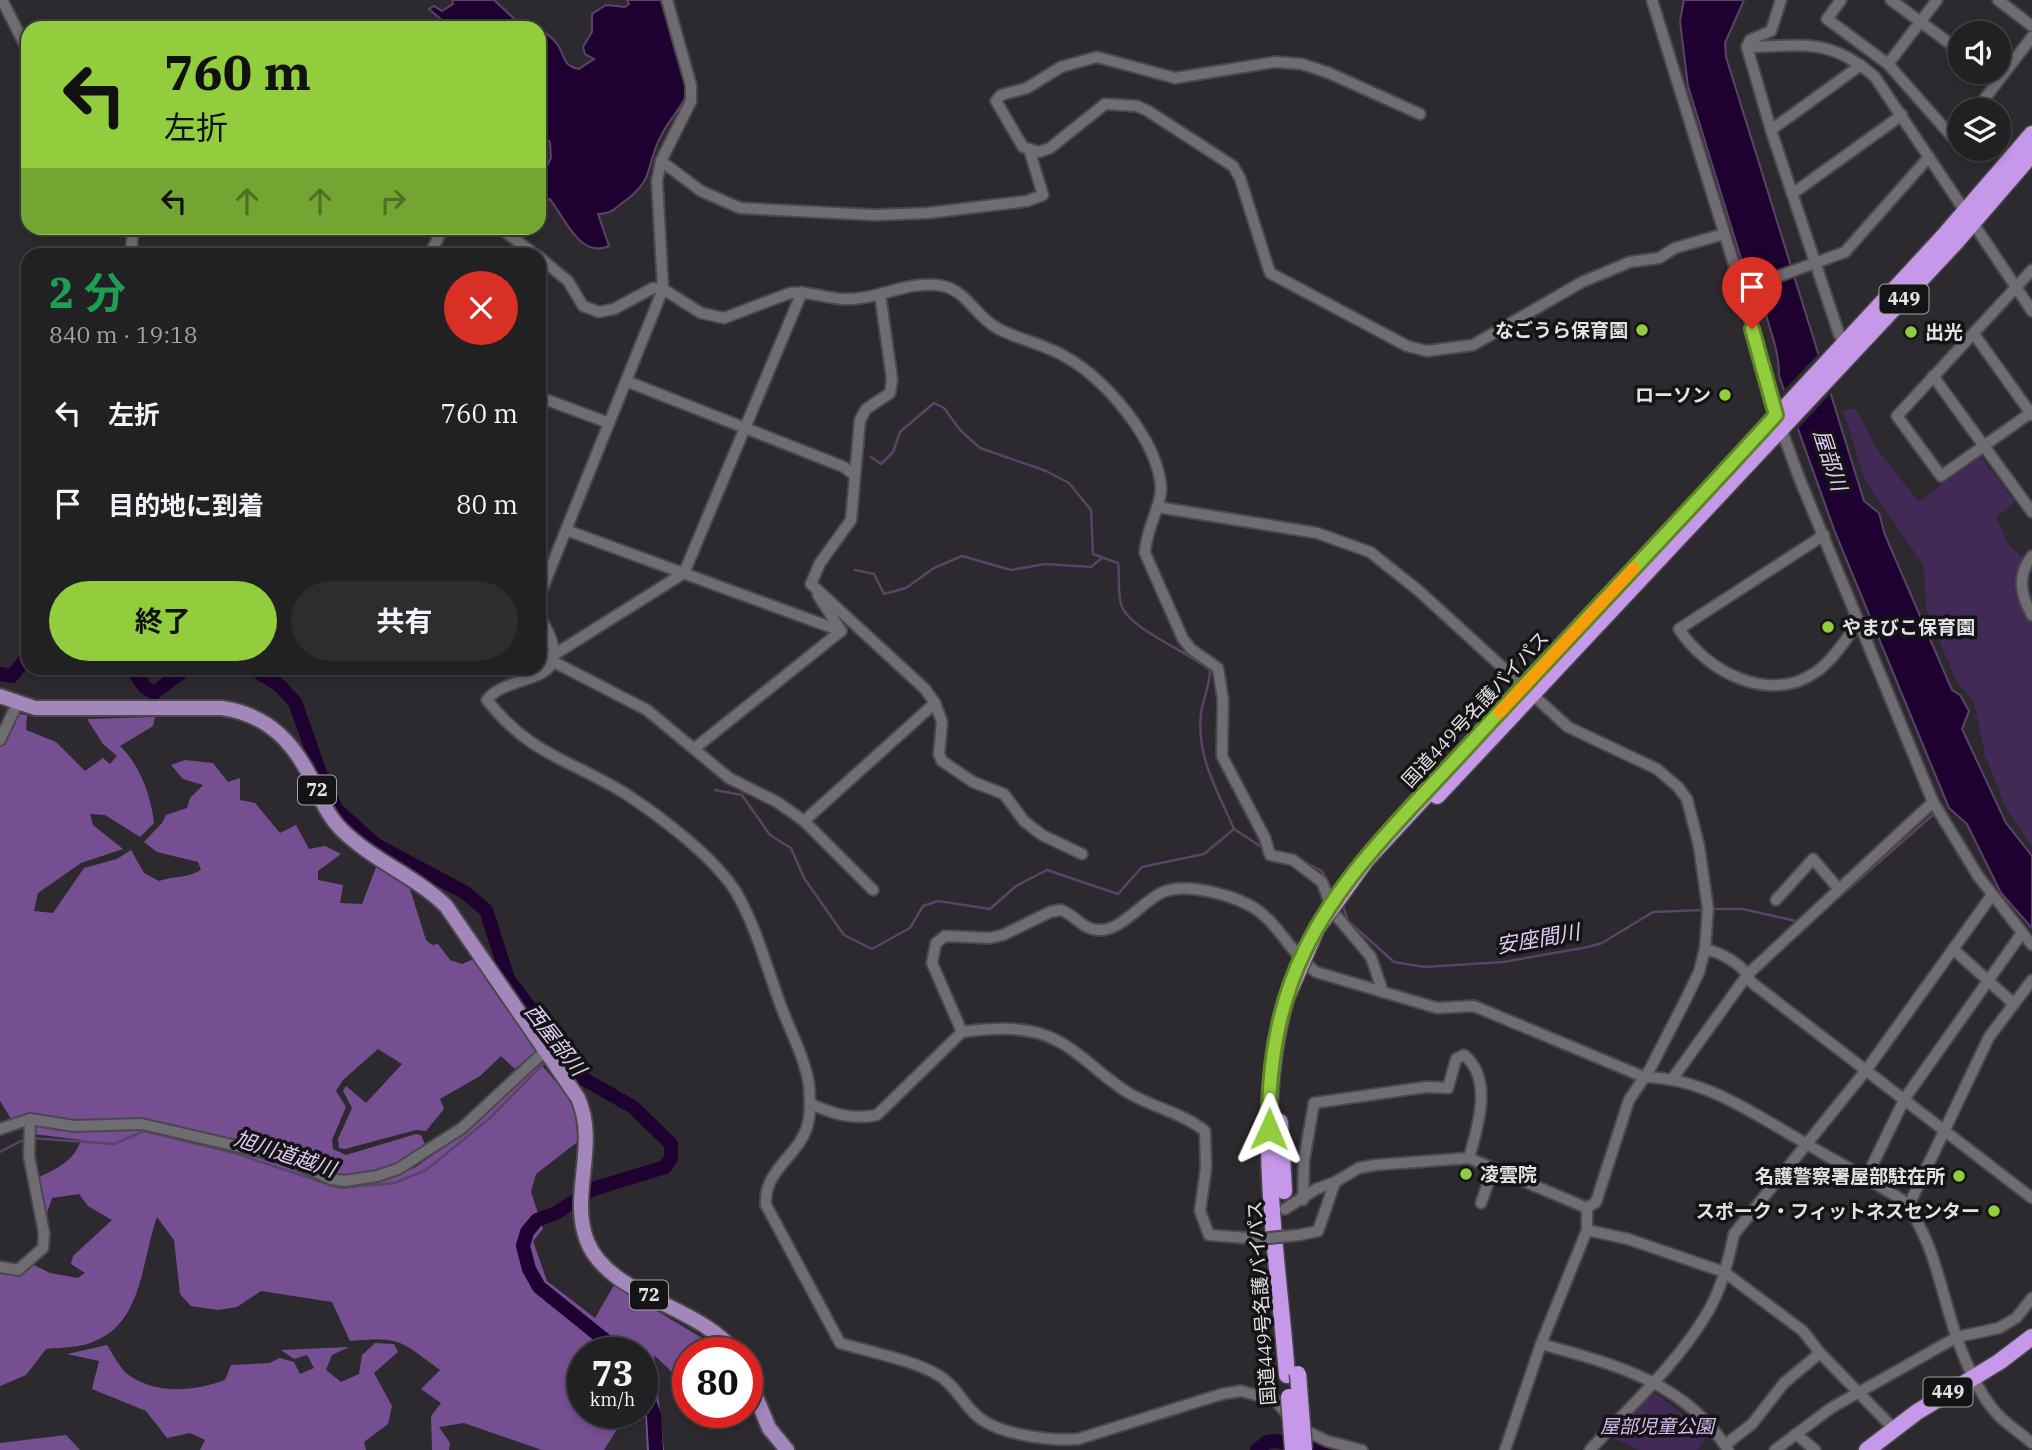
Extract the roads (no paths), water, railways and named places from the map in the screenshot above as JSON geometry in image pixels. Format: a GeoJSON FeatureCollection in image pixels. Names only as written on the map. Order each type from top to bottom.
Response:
{"type":"FeatureCollection","features":[{"type":"Feature","properties":{"kind":"highway","name":"国道449号名護バイパス"},"geometry":{"type":"LineString","coordinates":[[1832,365],[1844,342],[1969,219],[2032,134]]}},
{"type":"Feature","properties":{"kind":"highway","name":"国道449号名護バイパス"},"geometry":{"type":"LineString","coordinates":[[1304,1450],[1293,1374],[1269,1109],[1275,1044],[1291,1001],[1327,931],[1371,862],[1832,365],[2032,154]]}},
{"type":"Feature","properties":{"kind":"highway","name":"国道449号名護バイパス"},"geometry":{"type":"LineString","coordinates":[[1291,1001],[1279,1094],[1293,1374],[1293,1450]]}},
{"type":"Feature","properties":{"kind":"highway","name":"449"},"geometry":{"type":"LineString","coordinates":[[1867,1450],[2032,1337]]}},
{"type":"Feature","properties":{"kind":"main road","name":"72"},"geometry":{"type":"LineString","coordinates":[[0,696],[17,704],[52,709],[222,708],[267,722],[292,745],[340,829],[363,849],[428,889],[446,906],[578,1098],[585,1120],[587,1147],[583,1189],[586,1241],[606,1267],[716,1337]]}},
{"type":"Feature","properties":{"kind":"main road"},"geometry":{"type":"LineString","coordinates":[[763,1414],[769,1428],[787,1450]]}},
{"type":"Feature","properties":{"kind":"street"},"geometry":{"type":"LineString","coordinates":[[2,0],[21,37]]}},
{"type":"Feature","properties":{"kind":"street"},"geometry":{"type":"LineString","coordinates":[[546,580],[663,289],[657,181],[661,161],[691,101],[685,63],[667,0]]}},
{"type":"Feature","properties":{"kind":"street"},"geometry":{"type":"LineString","coordinates":[[1652,0],[1783,418],[1824,535],[1934,802],[1953,839],[1992,895],[2032,945]]}},
{"type":"Feature","properties":{"kind":"street"},"geometry":{"type":"LineString","coordinates":[[1782,0],[1771,31],[1750,40],[1747,47],[1770,130],[1844,342]]}},
{"type":"Feature","properties":{"kind":"street"},"geometry":{"type":"LineString","coordinates":[[1841,0],[1827,19],[1888,64],[1948,132]]}},
{"type":"Feature","properties":{"kind":"street"},"geometry":{"type":"LineString","coordinates":[[1891,0],[1948,42]]}},
{"type":"Feature","properties":{"kind":"street"},"geometry":{"type":"LineString","coordinates":[[1888,64],[1937,0]]}},
{"type":"Feature","properties":{"kind":"street"},"geometry":{"type":"LineString","coordinates":[[1998,0],[2032,26]]}},
{"type":"Feature","properties":{"kind":"street"},"geometry":{"type":"LineString","coordinates":[[2011,64],[2032,37]]}},
{"type":"Feature","properties":{"kind":"street"},"geometry":{"type":"LineString","coordinates":[[1747,47],[1813,46],[1834,49],[1875,77],[2032,311]]}},
{"type":"Feature","properties":{"kind":"street"},"geometry":{"type":"LineString","coordinates":[[661,161],[701,191],[740,208],[875,215],[928,213],[1027,201],[1042,195],[1029,149],[1013,132],[996,100],[1001,95],[1027,88],[1061,67],[1097,57],[1175,78],[1275,62],[1303,64],[1420,114]]}},
{"type":"Feature","properties":{"kind":"street"},"geometry":{"type":"LineString","coordinates":[[1770,130],[1861,65]]}},
{"type":"Feature","properties":{"kind":"street"},"geometry":{"type":"LineString","coordinates":[[1985,98],[1996,84]]}},
{"type":"Feature","properties":{"kind":"street"},"geometry":{"type":"LineString","coordinates":[[1029,149],[1039,152],[1049,148],[1105,104],[1137,106],[1148,111],[1233,166],[1240,178],[1270,273],[1407,346],[1427,351],[1473,345],[1582,282],[1630,262],[1659,258],[1675,248],[1724,234]]}},
{"type":"Feature","properties":{"kind":"street"},"geometry":{"type":"LineString","coordinates":[[1792,194],[1902,115]]}},
{"type":"Feature","properties":{"kind":"street"},"geometry":{"type":"LineString","coordinates":[[1741,287],[1760,284],[1845,252],[1929,158]]}},
{"type":"Feature","properties":{"kind":"street"},"geometry":{"type":"LineString","coordinates":[[509,235],[524,248]]}},
{"type":"Feature","properties":{"kind":"street"},"geometry":{"type":"LineString","coordinates":[[546,265],[568,281],[573,292],[589,310],[599,312],[614,309],[653,288],[663,289],[701,313],[724,318],[802,292],[844,299],[916,285],[944,286],[964,297],[996,328],[1066,356],[1092,375],[1131,418],[1149,450],[1161,484],[1144,554],[1183,639],[1191,649],[1217,668],[1223,699],[1222,756],[1234,784],[1265,838],[1270,855],[1293,860],[1322,882],[1334,913],[1371,957],[1383,992]]}},
{"type":"Feature","properties":{"kind":"street"},"geometry":{"type":"LineString","coordinates":[[1973,334],[2031,413],[1941,477],[1897,416],[2032,270]]}},
{"type":"Feature","properties":{"kind":"street"},"geometry":{"type":"LineString","coordinates":[[552,658],[684,573],[802,292]]}},
{"type":"Feature","properties":{"kind":"street"},"geometry":{"type":"LineString","coordinates":[[811,583],[820,563],[851,520],[853,474],[860,420],[866,409],[890,393],[892,379],[880,294]]}},
{"type":"Feature","properties":{"kind":"street"},"geometry":{"type":"LineString","coordinates":[[1933,376],[2032,512]]}},
{"type":"Feature","properties":{"kind":"street"},"geometry":{"type":"LineString","coordinates":[[626,381],[844,467],[853,474]]}},
{"type":"Feature","properties":{"kind":"street"},"geometry":{"type":"LineString","coordinates":[[546,400],[609,423]]}},
{"type":"Feature","properties":{"kind":"street"},"geometry":{"type":"LineString","coordinates":[[1157,507],[1317,533],[1370,552],[1419,591],[1575,732],[1657,769],[1687,799],[1699,845],[1708,909],[1705,949],[1690,992],[1629,1100],[1596,1202],[1587,1208]]}},
{"type":"Feature","properties":{"kind":"street"},"geometry":{"type":"LineString","coordinates":[[566,530],[841,632]]}},
{"type":"Feature","properties":{"kind":"street"},"geometry":{"type":"LineString","coordinates":[[1824,535],[1679,629],[1692,649],[1709,662],[1749,681],[1782,685],[1817,671],[1855,627],[1861,624]]}},
{"type":"Feature","properties":{"kind":"street"},"geometry":{"type":"LineString","coordinates":[[2032,556],[2024,567],[2021,578],[2024,600],[2032,615]]}},
{"type":"Feature","properties":{"kind":"street"},"geometry":{"type":"LineString","coordinates":[[811,583],[841,632]]}},
{"type":"Feature","properties":{"kind":"street"},"geometry":{"type":"LineString","coordinates":[[811,583],[925,689],[935,703],[942,722],[939,754],[942,761],[974,782],[1004,794],[1024,821],[1042,835],[1082,855]]}},
{"type":"Feature","properties":{"kind":"street"},"geometry":{"type":"LineString","coordinates":[[546,632],[552,644],[552,658],[546,671]]}},
{"type":"Feature","properties":{"kind":"street"},"geometry":{"type":"LineString","coordinates":[[695,748],[841,632]]}},
{"type":"Feature","properties":{"kind":"street"},"geometry":{"type":"LineString","coordinates":[[552,658],[647,710],[729,778],[777,802],[804,821],[873,890]]}},
{"type":"Feature","properties":{"kind":"street"},"geometry":{"type":"LineString","coordinates":[[540,675],[494,692],[487,700],[515,733],[532,745],[627,795],[697,850],[726,879],[744,908],[801,1059],[811,1104],[807,1128],[769,1183],[766,1205],[840,1343],[935,1373],[951,1385],[977,1416],[987,1423],[1027,1436],[1078,1439],[1241,1391],[1275,1400],[1298,1427],[1327,1441],[1363,1450]]}},
{"type":"Feature","properties":{"kind":"street"},"geometry":{"type":"LineString","coordinates":[[804,821],[935,703]]}},
{"type":"Feature","properties":{"kind":"street"},"geometry":{"type":"LineString","coordinates":[[0,740],[17,704]]}},
{"type":"Feature","properties":{"kind":"street"},"geometry":{"type":"LineString","coordinates":[[1673,1078],[1748,974],[1934,802]]}},
{"type":"Feature","properties":{"kind":"street"},"geometry":{"type":"LineString","coordinates":[[1776,900],[1813,859],[1838,888]]}},
{"type":"Feature","properties":{"kind":"street"},"geometry":{"type":"LineString","coordinates":[[961,1032],[932,963],[936,943],[946,936],[990,938],[1061,910],[1071,913],[1087,928],[1100,931],[1111,927],[1148,900],[1172,889],[1183,888],[1243,902],[1270,920],[1302,962],[1316,972],[1437,1008],[1474,1006],[1644,1077],[1673,1078],[1697,1085],[1866,1178],[1908,1207],[1915,1215],[1931,1252],[1957,1337],[1975,1377],[2000,1415],[2032,1443]]}},
{"type":"Feature","properties":{"kind":"street"},"geometry":{"type":"LineString","coordinates":[[1590,1450],[1654,1380],[1706,1315],[1724,1272],[1734,1234],[1867,1069],[1992,895]]}},
{"type":"Feature","properties":{"kind":"street"},"geometry":{"type":"LineString","coordinates":[[1866,1178],[1905,1098],[2022,933]]}},
{"type":"Feature","properties":{"kind":"street"},"geometry":{"type":"LineString","coordinates":[[1705,949],[1720,953],[1748,974],[1751,982],[2032,1198]]}},
{"type":"Feature","properties":{"kind":"street"},"geometry":{"type":"LineString","coordinates":[[1953,950],[2014,1004]]}},
{"type":"Feature","properties":{"kind":"street"},"geometry":{"type":"LineString","coordinates":[[1908,1207],[1989,1037],[2032,980]]}},
{"type":"Feature","properties":{"kind":"street"},"geometry":{"type":"LineString","coordinates":[[811,1104],[831,1113],[860,1119],[877,1115],[961,1032],[1014,1029],[1058,1041],[1128,1093],[1194,1122],[1205,1131],[1207,1139],[1200,1211],[1209,1235],[1259,1239],[1318,1231],[1335,1182]]}},
{"type":"Feature","properties":{"kind":"street"},"geometry":{"type":"LineString","coordinates":[[1303,1200],[1304,1160],[1314,1103],[1426,1087],[1448,1088],[1456,1059],[1464,1055],[1473,1069],[1482,1102],[1469,1158]]}},
{"type":"Feature","properties":{"kind":"street"},"geometry":{"type":"LineString","coordinates":[[0,1129],[30,1119],[74,1126],[142,1124],[279,1156],[331,1179],[345,1181],[377,1176],[398,1169],[434,1147],[486,1108],[519,1073],[550,1056]]}},
{"type":"Feature","properties":{"kind":"street"},"geometry":{"type":"LineString","coordinates":[[0,1267],[19,1270],[43,1248],[44,1233],[30,1144],[30,1119]]}},
{"type":"Feature","properties":{"kind":"street"},"geometry":{"type":"LineString","coordinates":[[1285,1209],[1303,1200],[1316,1189],[1359,1168],[1469,1158],[1587,1208]]}},
{"type":"Feature","properties":{"kind":"street"},"geometry":{"type":"LineString","coordinates":[[1481,1203],[1493,1169]]}},
{"type":"Feature","properties":{"kind":"street"},"geometry":{"type":"LineString","coordinates":[[1505,1450],[1541,1344],[1587,1230],[1587,1208]]}},
{"type":"Feature","properties":{"kind":"street"},"geometry":{"type":"LineString","coordinates":[[1587,1230],[1628,1239],[1724,1272],[1803,1331],[1820,1353],[1894,1429]]}},
{"type":"Feature","properties":{"kind":"street"},"geometry":{"type":"LineString","coordinates":[[1775,1450],[1858,1393],[1957,1337],[1999,1328],[2016,1318],[2032,1298]]}},
{"type":"Feature","properties":{"kind":"street"},"geometry":{"type":"LineString","coordinates":[[1541,1344],[1608,1362],[1654,1380],[1714,1431],[1726,1448],[1752,1424],[1784,1383],[1820,1353]]}},
{"type":"Feature","properties":{"kind":"street"},"geometry":{"type":"LineString","coordinates":[[1796,1434],[1815,1450]]}},
{"type":"Feature","properties":{"kind":"water"},"geometry":{"type":"Polygon","coordinates":[[[452,0],[494,0],[517,21],[443,21],[429,9],[434,6],[442,11],[453,4],[452,0]]]}},
{"type":"Feature","properties":{"kind":"water"},"geometry":{"type":"Polygon","coordinates":[[[627,0],[663,0],[688,87],[684,99],[665,128],[640,187],[614,210],[598,214],[609,246],[590,247],[574,234],[550,199],[546,201],[546,168],[551,158],[550,142],[546,139],[546,33],[560,48],[569,65],[579,69],[594,59],[585,54],[583,47],[592,32],[592,14],[606,5],[625,7],[629,4],[627,0]]]}},
{"type":"Feature","properties":{"kind":"water","name":"屋部川"},"geometry":{"type":"Polygon","coordinates":[[[1684,0],[1744,0],[1725,43],[1726,57],[1864,501],[1879,513],[1885,535],[1952,690],[1960,695],[1969,711],[1962,729],[2006,823],[2032,856],[2032,928],[2001,893],[1967,824],[1949,808],[1835,532],[1779,376],[1777,354],[1760,289],[1747,278],[1688,86],[1680,21],[1684,0]]]}},
{"type":"Feature","properties":{"kind":"waterway"},"geometry":{"type":"LineString","coordinates":[[871,457],[881,464],[893,452],[900,432],[934,403],[944,408],[960,430],[980,448],[1046,471],[1069,483],[1091,510],[1093,554],[1118,563],[1120,602],[1128,616],[1148,632],[1210,670],[1201,714],[1202,745],[1210,773],[1234,829]]}},
{"type":"Feature","properties":{"kind":"waterway"},"geometry":{"type":"LineString","coordinates":[[855,570],[874,574],[884,594],[906,588],[934,568],[962,556],[1011,570],[1045,564],[1091,567],[1102,558]]}},
{"type":"Feature","properties":{"kind":"waterway","name":"西屋部川"},"geometry":{"type":"LineString","coordinates":[[0,674],[12,676],[21,665]]}},
{"type":"Feature","properties":{"kind":"waterway","name":"西屋部川"},"geometry":{"type":"LineString","coordinates":[[136,675],[145,687],[154,693],[178,675]]}},
{"type":"Feature","properties":{"kind":"waterway","name":"西屋部川"},"geometry":{"type":"LineString","coordinates":[[263,675],[279,685],[295,702],[325,787],[337,810],[376,845],[464,892],[486,910],[508,979],[561,1049],[577,1075],[633,1107],[671,1144],[671,1158],[665,1167],[593,1189],[556,1213],[537,1220],[527,1232],[523,1246],[529,1269],[539,1287],[601,1337]]}},
{"type":"Feature","properties":{"kind":"waterway"},"geometry":{"type":"LineString","coordinates":[[715,790],[742,795],[770,835],[791,848],[804,878],[844,935],[872,949],[910,928],[923,906],[938,901],[990,909],[1016,886],[1047,870],[1118,894],[1142,867],[1204,854],[1234,829]]}},
{"type":"Feature","properties":{"kind":"waterway","name":"安座間川"},"geometry":{"type":"LineString","coordinates":[[1810,923],[1936,812]]}},
{"type":"Feature","properties":{"kind":"waterway","name":"安座間川"},"geometry":{"type":"LineString","coordinates":[[1234,829],[1263,848]]}},
{"type":"Feature","properties":{"kind":"waterway","name":"安座間川"},"geometry":{"type":"LineString","coordinates":[[1297,858],[1322,871],[1327,880]]}},
{"type":"Feature","properties":{"kind":"waterway","name":"安座間川"},"geometry":{"type":"LineString","coordinates":[[1342,903],[1348,921],[1394,962],[1425,967],[1503,962],[1588,947],[1602,943],[1653,912],[1704,910]]}},
{"type":"Feature","properties":{"kind":"waterway","name":"安座間川"},"geometry":{"type":"LineString","coordinates":[[1711,909],[1742,909],[1801,922]]}},
{"type":"Feature","properties":{"kind":"waterway","name":"旭川道越川"},"geometry":{"type":"LineString","coordinates":[[553,1055],[561,1049]]}},
{"type":"Feature","properties":{"kind":"waterway","name":"旭川道越川"},"geometry":{"type":"LineString","coordinates":[[32,1138],[114,1144],[144,1131],[234,1153],[340,1188],[395,1183],[426,1170],[489,1119],[545,1062]]}},
{"type":"Feature","properties":{"kind":"waterway","name":"旭川道越川"},"geometry":{"type":"LineString","coordinates":[[0,1152],[25,1139]]}},
{"type":"Feature","properties":{"kind":"waterway","name":"西屋部川"},"geometry":{"type":"LineString","coordinates":[[655,1428],[656,1450]]}},
{"type":"Feature","properties":{"kind":"waterway","name":"西屋部川"},"geometry":{"type":"LineString","coordinates":[[1257,1450],[1267,1442],[1275,1441],[1335,1450]]}},
{"type":"Feature","properties":{"kind":"place","name":"なごうら保育園"},"geometry":{"type":"Point","coordinates":[1642,330]}},
{"type":"Feature","properties":{"kind":"place","name":"出光"},"geometry":{"type":"Point","coordinates":[1911,332]}},
{"type":"Feature","properties":{"kind":"place","name":"ローソン"},"geometry":{"type":"Point","coordinates":[1725,395]}},
{"type":"Feature","properties":{"kind":"place","name":"やまびこ保育園"},"geometry":{"type":"Point","coordinates":[1828,627]}},
{"type":"Feature","properties":{"kind":"place","name":"凌雲院"},"geometry":{"type":"Point","coordinates":[1466,1174]}},
{"type":"Feature","properties":{"kind":"place","name":"名護警察署屋部駐在所"},"geometry":{"type":"Point","coordinates":[1959,1176]}},
{"type":"Feature","properties":{"kind":"place","name":"スポーク・フィットネスセンター"},"geometry":{"type":"Point","coordinates":[1994,1211]}},
{"type":"Feature","properties":{"kind":"park label","name":"屋部児童公園"},"geometry":{"type":"Point","coordinates":[1657,1426]}}]}
